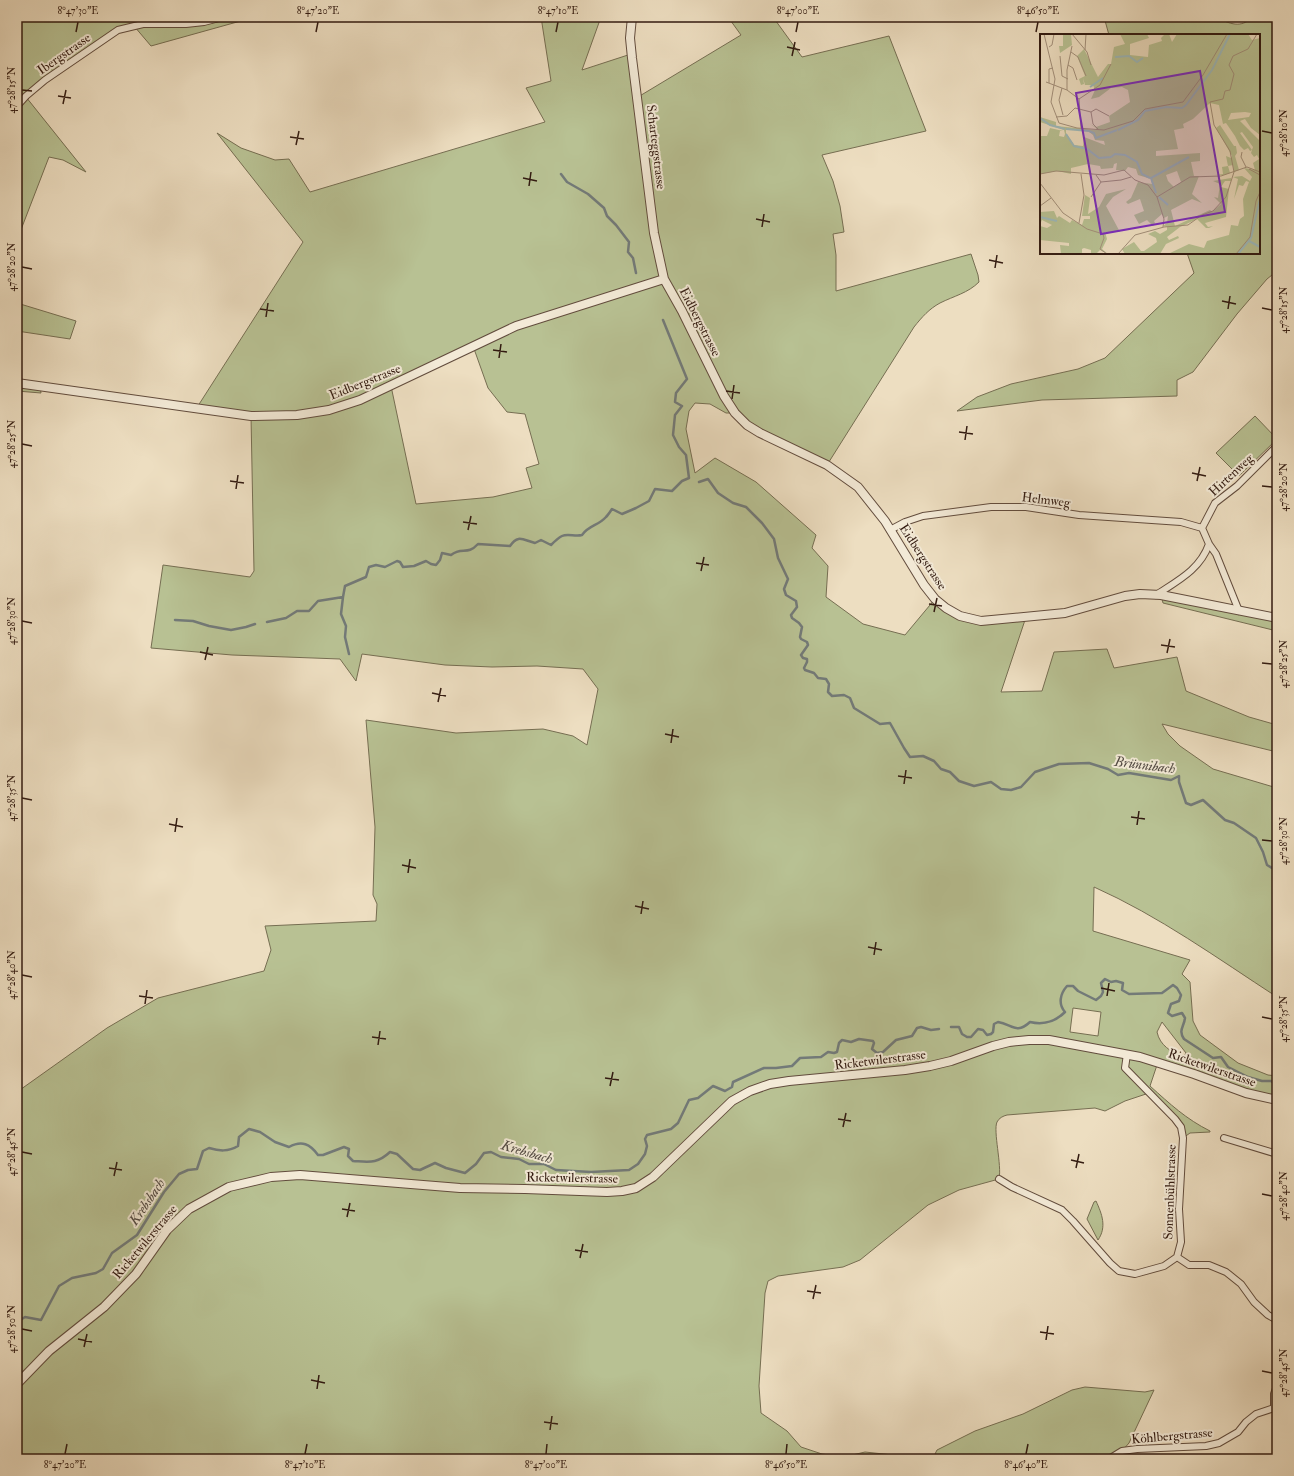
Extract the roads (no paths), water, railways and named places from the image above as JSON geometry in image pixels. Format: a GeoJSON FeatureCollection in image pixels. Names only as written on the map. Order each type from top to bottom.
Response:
{"type":"FeatureCollection","features":[{"type":"Feature","properties":{"kind":"street","name":"Ibergstrasse"},"geometry":{"type":"LineString","coordinates":[[17,106],[26,96],[45,80],[118,30],[143,24],[186,24],[204,22],[223,17]]}},
{"type":"Feature","properties":{"kind":"street","name":"Scharteggstrasse"},"geometry":{"type":"LineString","coordinates":[[632,17],[630,38],[632,58],[654,233],[664,279]]}},
{"type":"Feature","properties":{"kind":"street","name":"Eidbergstrasse"},"geometry":{"type":"LineString","coordinates":[[17,383],[251,416],[297,415],[329,410],[360,400],[516,326],[664,279],[682,311],[724,396],[735,413],[747,425],[760,433],[827,465],[858,487],[885,520],[924,585],[935,599],[960,616],[971,619],[990,620],[1065,613],[1125,596],[1140,594],[1156,595],[1277,618]]}},
{"type":"Feature","properties":{"kind":"street","name":"Hirtenweg"},"geometry":{"type":"LineString","coordinates":[[1202,528],[1215,503],[1237,486],[1277,446]]}},
{"type":"Feature","properties":{"kind":"street","name":"Helmweg"},"geometry":{"type":"LineString","coordinates":[[890,530],[905,522],[923,516],[991,507],[1019,507],[1079,514],[1181,522],[1202,528]]}},
{"type":"Feature","properties":{"kind":"street"},"geometry":{"type":"LineString","coordinates":[[1202,528],[1209,544],[1216,554],[1239,611]]}},
{"type":"Feature","properties":{"kind":"street"},"geometry":{"type":"LineString","coordinates":[[1156,595],[1187,575],[1205,554],[1209,544]]}},
{"type":"Feature","properties":{"kind":"street","name":"Ricketwilerstrasse"},"geometry":{"type":"LineString","coordinates":[[17,1384],[49,1351],[104,1307],[136,1274],[168,1230],[189,1209],[229,1187],[271,1177],[300,1175],[460,1188],[607,1192],[622,1191],[636,1188],[653,1178],[732,1101],[750,1091],[770,1084],[930,1066],[951,1061],[993,1046],[1009,1042],[1029,1040],[1049,1040],[1128,1054],[1158,1062],[1246,1093],[1277,1100]]}},
{"type":"Feature","properties":{"kind":"street","name":"Sonnenbühlstrasse"},"geometry":{"type":"LineString","coordinates":[[1000,1179],[1012,1187],[1062,1210],[1119,1271],[1135,1274],[1164,1266],[1177,1257],[1181,1242],[1179,1209],[1183,1138],[1180,1127],[1174,1119],[1125,1068],[1128,1054]]}},
{"type":"Feature","properties":{"kind":"street"},"geometry":{"type":"LineString","coordinates":[[1224,1138],[1277,1154]]}},
{"type":"Feature","properties":{"kind":"street"},"geometry":{"type":"LineString","coordinates":[[1177,1257],[1189,1265],[1209,1265],[1226,1272],[1241,1284],[1254,1302],[1268,1315],[1277,1320]]}},
{"type":"Feature","properties":{"kind":"street"},"geometry":{"type":"LineString","coordinates":[[1276,1408],[1274,1394],[1277,1386]]}},
{"type":"Feature","properties":{"kind":"street","name":"Köhlbergstrasse"},"geometry":{"type":"LineString","coordinates":[[1109,1459],[1122,1452],[1137,1449],[1206,1446],[1219,1443],[1238,1432],[1246,1422],[1256,1414],[1276,1408]]}},
{"type":"Feature","properties":{"kind":"waterway"},"geometry":{"type":"LineString","coordinates":[[561,174],[567,182],[588,194],[604,208],[607,216],[629,242],[628,252],[633,258],[636,273]]}},
{"type":"Feature","properties":{"kind":"waterway","name":"Brünnibach"},"geometry":{"type":"LineString","coordinates":[[267,622],[286,618],[297,611],[309,611],[318,601],[343,597],[345,586],[366,577],[369,567],[376,565],[385,567],[397,561],[400,562],[403,567],[414,566],[426,561],[436,565],[440,560],[442,553],[451,555],[458,551],[471,550],[478,544],[510,546],[518,539],[524,539],[535,543],[541,540],[551,545],[564,535],[582,535],[588,529],[603,520],[612,509],[622,514],[636,508],[649,501],[655,489],[672,491],[682,481],[689,478],[686,455],[679,447],[673,435],[675,415],[682,406],[675,402],[676,393],[687,379],[663,320]]}},
{"type":"Feature","properties":{"kind":"waterway","name":"Brünnibach"},"geometry":{"type":"LineString","coordinates":[[699,482],[708,479],[718,493],[733,503],[746,507],[762,523],[774,539],[778,558],[788,579],[784,589],[786,595],[796,601],[797,607],[791,615],[792,618],[802,627],[800,637],[807,642],[808,645],[801,655],[803,658],[807,659],[804,668],[805,670],[814,673],[818,678],[826,679],[829,684],[828,692],[832,696],[844,695],[850,698],[854,708],[880,724],[890,723],[910,757],[923,756],[934,761],[941,769],[950,772],[959,781],[974,786],[991,782],[1001,789],[1011,790],[1021,787],[1035,772],[1059,764],[1089,763],[1108,769],[1118,775],[1129,773],[1171,780],[1179,776],[1179,782],[1186,803],[1191,805],[1203,800],[1225,820],[1234,823],[1256,838],[1263,852],[1267,865],[1277,871]]}},
{"type":"Feature","properties":{"kind":"waterway"},"geometry":{"type":"LineString","coordinates":[[343,597],[341,614],[346,626],[345,637],[349,654]]}},
{"type":"Feature","properties":{"kind":"waterway","name":"Brünnibach"},"geometry":{"type":"LineString","coordinates":[[175,620],[193,621],[231,630],[255,624]]}},
{"type":"Feature","properties":{"kind":"waterway","name":"Krebsbach"},"geometry":{"type":"LineString","coordinates":[[951,1027],[959,1027],[962,1034],[967,1037],[971,1037],[978,1029],[983,1030],[987,1035],[991,1034],[993,1032],[994,1024],[998,1022],[1014,1028],[1021,1028],[1030,1022],[1049,1022],[1065,1012],[1061,1006],[1061,999],[1067,986],[1073,986],[1078,991],[1096,1000],[1103,992],[1101,983],[1105,979],[1111,982],[1116,981],[1123,983],[1122,990],[1129,994],[1162,993],[1173,985],[1177,988],[1181,995],[1179,1001],[1171,1004],[1168,1013],[1172,1016],[1182,1013],[1185,1018],[1181,1031],[1184,1039],[1213,1058],[1221,1057],[1228,1067],[1248,1077],[1262,1081],[1271,1081],[1277,1085]]}},
{"type":"Feature","properties":{"kind":"waterway","name":"Krebsbach"},"geometry":{"type":"LineString","coordinates":[[17,1322],[25,1317],[41,1320],[59,1286],[72,1278],[96,1273],[103,1269],[112,1253],[137,1235],[164,1192],[179,1174],[188,1170],[197,1169],[203,1151],[209,1148],[224,1150],[238,1146],[239,1137],[249,1129],[260,1132],[275,1142],[289,1147],[298,1144],[305,1144],[312,1148],[318,1155],[323,1155],[344,1147],[349,1149],[348,1156],[353,1161],[373,1161],[381,1159],[390,1152],[397,1154],[413,1169],[420,1170],[435,1163],[446,1168],[465,1173],[476,1164],[484,1153],[491,1152],[501,1157],[519,1159],[529,1164],[544,1164],[556,1170],[591,1172],[629,1170],[638,1164],[645,1154],[647,1146],[645,1139],[647,1135],[671,1129],[678,1123],[689,1100],[698,1098],[713,1086],[725,1091],[732,1087],[733,1082],[764,1068],[792,1066],[800,1058],[821,1057],[828,1052],[837,1052],[839,1043],[842,1040],[851,1042],[859,1039],[873,1041],[874,1043],[872,1049],[877,1053],[883,1052],[896,1040],[912,1036],[917,1028],[921,1027],[931,1030],[939,1029]]}}]}
